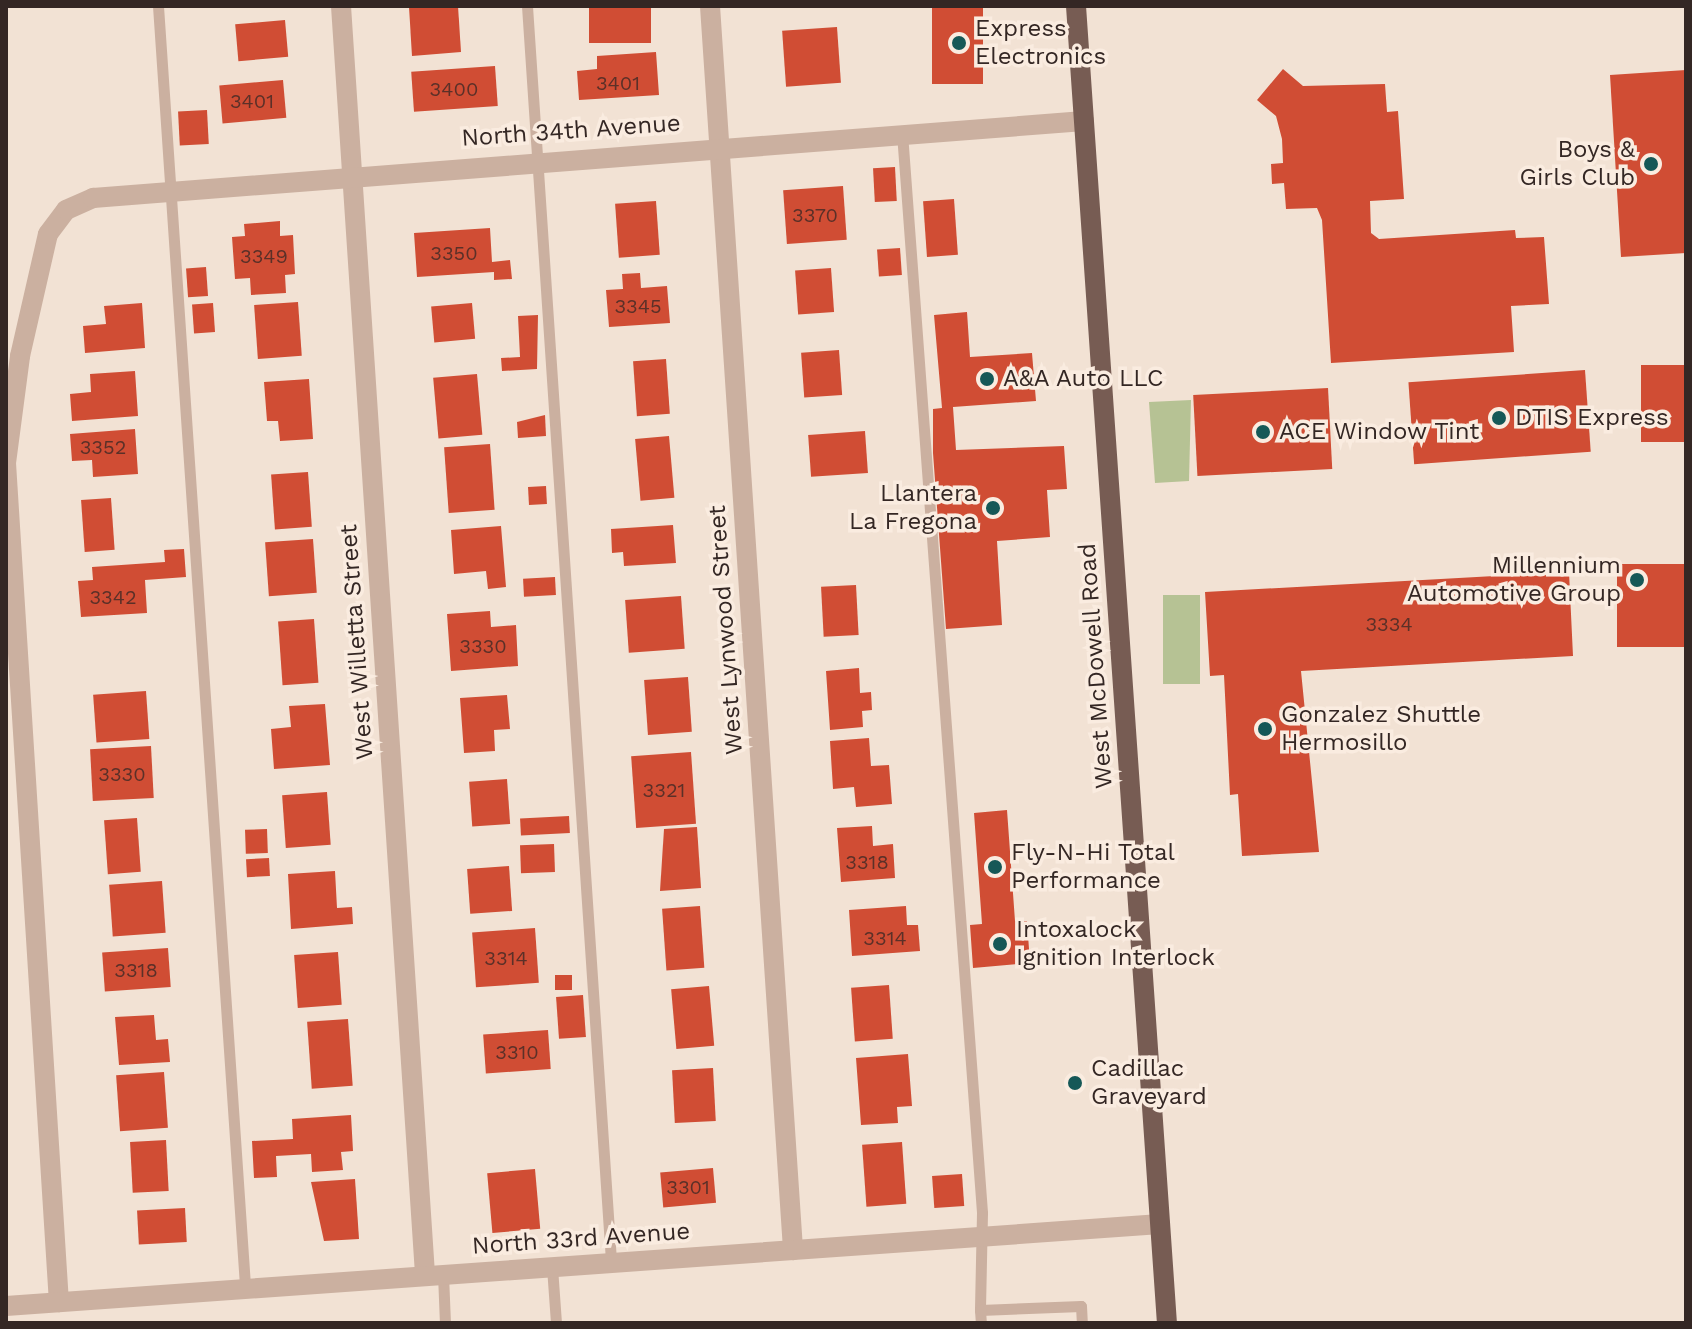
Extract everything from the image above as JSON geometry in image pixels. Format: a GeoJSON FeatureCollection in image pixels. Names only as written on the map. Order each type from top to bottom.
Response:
{"type":"FeatureCollection","features":[{"type":"Feature","properties":{"kind":"main road","name":"West McDowell Road"},"geometry":{"type":"LineString","coordinates":[[1076,6],[1167,1323]]}},
{"type":"Feature","properties":{"kind":"street","name":"West Willetta Street"},"geometry":{"type":"LineString","coordinates":[[341,6],[434,1274]]}},
{"type":"Feature","properties":{"kind":"street","name":"West Lynwood Street"},"geometry":{"type":"LineString","coordinates":[[710,6],[793,1250]]}},
{"type":"Feature","properties":{"kind":"street","name":"North 34th Avenue"},"geometry":{"type":"LineString","coordinates":[[6,463],[20,356],[48,234],[66,210],[93,198],[537,159],[1084,121]]}},
{"type":"Feature","properties":{"kind":"street"},"geometry":{"type":"LineString","coordinates":[[6,463],[59,1302]]}},
{"type":"Feature","properties":{"kind":"street","name":"North 33rd Avenue"},"geometry":{"type":"LineString","coordinates":[[6,1306],[1160,1224]]}},
{"type":"Feature","properties":{"kind":"lane"},"geometry":{"type":"LineString","coordinates":[[158,6],[245,1287]]}},
{"type":"Feature","properties":{"kind":"lane"},"geometry":{"type":"LineString","coordinates":[[527,6],[611,1262]]}},
{"type":"Feature","properties":{"kind":"lane"},"geometry":{"type":"LineString","coordinates":[[902,133],[980,1238],[981,1323]]}},
{"type":"Feature","properties":{"kind":"lane"},"geometry":{"type":"LineString","coordinates":[[552,1267],[556,1323]]}},
{"type":"Feature","properties":{"kind":"lane"},"geometry":{"type":"LineString","coordinates":[[434,1274],[445,1323]]}},
{"type":"Feature","properties":{"kind":"lane"},"geometry":{"type":"LineString","coordinates":[[980,1310],[1081,1306],[1082,1323]]}},
{"type":"Feature","properties":{"kind":"green space"},"geometry":{"type":"Polygon","coordinates":[[[1191,400],[1189,481],[1155,483],[1149,402],[1191,400]]]}},
{"type":"Feature","properties":{"kind":"green space"},"geometry":{"type":"Polygon","coordinates":[[[1163,595],[1200,595],[1200,684],[1163,684],[1163,595]]]}},
{"type":"Feature","properties":{"kind":"building"},"geometry":{"type":"Polygon","coordinates":[[[458,6],[461,52],[412,56],[409,7],[458,6]]]}},
{"type":"Feature","properties":{"kind":"building"},"geometry":{"type":"Polygon","coordinates":[[[589,6],[651,6],[651,43],[589,43],[589,6]]]}},
{"type":"Feature","properties":{"kind":"building","name":"Express Electronics"},"geometry":{"type":"Polygon","coordinates":[[[932,6],[983,6],[983,84],[932,84],[932,6]]]}},
{"type":"Feature","properties":{"kind":"building"},"geometry":{"type":"Polygon","coordinates":[[[285,20],[288,57],[238,61],[235,24],[285,20]]]}},
{"type":"Feature","properties":{"kind":"building"},"geometry":{"type":"Polygon","coordinates":[[[837,27],[841,83],[786,87],[782,31],[837,27]]]}},
{"type":"Feature","properties":{"kind":"building"},"geometry":{"type":"Polygon","coordinates":[[[656,52],[659,95],[579,100],[577,71],[597,69],[597,56],[656,52]]]}},
{"type":"Feature","properties":{"kind":"building"},"geometry":{"type":"Polygon","coordinates":[[[495,66],[498,106],[414,112],[411,72],[495,66]]]}},
{"type":"Feature","properties":{"kind":"building"},"geometry":{"type":"Polygon","coordinates":[[[1283,69],[1303,86],[1385,84],[1387,112],[1398,111],[1404,199],[1370,201],[1371,233],[1379,239],[1515,230],[1516,238],[1544,237],[1549,304],[1511,306],[1514,352],[1331,363],[1322,220],[1317,208],[1286,209],[1284,183],[1272,184],[1271,164],[1283,163],[1282,139],[1276,116],[1257,100],[1283,69]]]}},
{"type":"Feature","properties":{"kind":"building","name":"Boys & Girls Club"},"geometry":{"type":"Polygon","coordinates":[[[1686,70],[1686,253],[1621,257],[1610,75],[1686,70]]]}},
{"type":"Feature","properties":{"kind":"building"},"geometry":{"type":"Polygon","coordinates":[[[283,80],[286,118],[223,123],[219,86],[283,80]]]}},
{"type":"Feature","properties":{"kind":"building"},"geometry":{"type":"Polygon","coordinates":[[[207,110],[209,144],[180,145],[178,112],[207,110]]]}},
{"type":"Feature","properties":{"kind":"building"},"geometry":{"type":"Polygon","coordinates":[[[895,167],[897,201],[875,202],[873,168],[895,167]]]}},
{"type":"Feature","properties":{"kind":"building"},"geometry":{"type":"Polygon","coordinates":[[[843,186],[847,240],[787,244],[783,190],[843,186]]]}},
{"type":"Feature","properties":{"kind":"building"},"geometry":{"type":"Polygon","coordinates":[[[954,199],[958,255],[927,257],[923,201],[954,199]]]}},
{"type":"Feature","properties":{"kind":"building"},"geometry":{"type":"Polygon","coordinates":[[[656,201],[660,255],[619,258],[615,204],[656,201]]]}},
{"type":"Feature","properties":{"kind":"building"},"geometry":{"type":"Polygon","coordinates":[[[280,221],[280,236],[293,235],[295,274],[285,275],[286,293],[251,295],[250,278],[235,279],[232,237],[245,236],[244,224],[280,221]]]}},
{"type":"Feature","properties":{"kind":"building"},"geometry":{"type":"Polygon","coordinates":[[[490,228],[492,262],[510,260],[512,279],[494,280],[494,272],[417,277],[414,233],[490,228]]]}},
{"type":"Feature","properties":{"kind":"building"},"geometry":{"type":"Polygon","coordinates":[[[900,248],[902,275],[879,277],[877,250],[900,248]]]}},
{"type":"Feature","properties":{"kind":"building"},"geometry":{"type":"Polygon","coordinates":[[[206,267],[208,296],[188,297],[186,268],[206,267]]]}},
{"type":"Feature","properties":{"kind":"building"},"geometry":{"type":"Polygon","coordinates":[[[831,268],[834,312],[798,314],[795,271],[831,268]]]}},
{"type":"Feature","properties":{"kind":"building"},"geometry":{"type":"Polygon","coordinates":[[[640,273],[641,288],[667,286],[670,323],[609,327],[606,290],[623,289],[622,274],[640,273]]]}},
{"type":"Feature","properties":{"kind":"building"},"geometry":{"type":"Polygon","coordinates":[[[298,302],[302,356],[258,359],[254,305],[298,302]]]}},
{"type":"Feature","properties":{"kind":"building"},"geometry":{"type":"Polygon","coordinates":[[[142,303],[145,348],[85,353],[83,326],[106,324],[104,306],[142,303]]]}},
{"type":"Feature","properties":{"kind":"building"},"geometry":{"type":"Polygon","coordinates":[[[213,303],[215,332],[194,333],[192,304],[213,303]]]}},
{"type":"Feature","properties":{"kind":"building"},"geometry":{"type":"Polygon","coordinates":[[[472,303],[475,339],[434,342],[431,307],[472,303]]]}},
{"type":"Feature","properties":{"kind":"building","name":"Llantera La Fregona"},"geometry":{"type":"Polygon","coordinates":[[[967,312],[970,357],[1032,353],[1036,401],[953,407],[956,450],[1064,446],[1067,489],[1047,490],[1050,537],[997,541],[1002,625],[946,629],[933,453],[933,409],[942,408],[934,315],[967,312]]]}},
{"type":"Feature","properties":{"kind":"building"},"geometry":{"type":"Polygon","coordinates":[[[538,315],[537,369],[502,371],[501,358],[520,357],[518,316],[538,315]]]}},
{"type":"Feature","properties":{"kind":"building"},"geometry":{"type":"Polygon","coordinates":[[[839,350],[842,395],[804,398],[801,353],[839,350]]]}},
{"type":"Feature","properties":{"kind":"building"},"geometry":{"type":"Polygon","coordinates":[[[666,359],[670,414],[637,416],[633,361],[666,359]]]}},
{"type":"Feature","properties":{"kind":"building"},"geometry":{"type":"Polygon","coordinates":[[[1641,365],[1686,365],[1686,442],[1641,442],[1641,365]]]}},
{"type":"Feature","properties":{"kind":"building","name":"DTIS Express"},"geometry":{"type":"Polygon","coordinates":[[[1585,370],[1591,452],[1414,464],[1408,382],[1585,370]]]}},
{"type":"Feature","properties":{"kind":"building"},"geometry":{"type":"Polygon","coordinates":[[[135,371],[138,416],[72,421],[70,394],[91,392],[90,374],[135,371]]]}},
{"type":"Feature","properties":{"kind":"building"},"geometry":{"type":"Polygon","coordinates":[[[477,374],[482,435],[438,439],[433,378],[477,374]]]}},
{"type":"Feature","properties":{"kind":"building"},"geometry":{"type":"Polygon","coordinates":[[[309,379],[313,439],[280,441],[278,421],[267,421],[264,382],[309,379]]]}},
{"type":"Feature","properties":{"kind":"building","name":"ACE Window Tint"},"geometry":{"type":"Polygon","coordinates":[[[1328,388],[1332,469],[1197,476],[1193,395],[1328,388]]]}},
{"type":"Feature","properties":{"kind":"building"},"geometry":{"type":"Polygon","coordinates":[[[545,415],[546,436],[518,438],[517,422],[545,415]]]}},
{"type":"Feature","properties":{"kind":"building"},"geometry":{"type":"Polygon","coordinates":[[[135,429],[138,474],[93,477],[92,460],[72,461],[70,434],[135,429]]]}},
{"type":"Feature","properties":{"kind":"building"},"geometry":{"type":"Polygon","coordinates":[[[865,431],[868,473],[811,477],[808,435],[865,431]]]}},
{"type":"Feature","properties":{"kind":"building"},"geometry":{"type":"Polygon","coordinates":[[[669,436],[674,498],[641,501],[635,439],[669,436]]]}},
{"type":"Feature","properties":{"kind":"building"},"geometry":{"type":"Polygon","coordinates":[[[490,444],[495,510],[449,513],[444,447],[490,444]]]}},
{"type":"Feature","properties":{"kind":"building"},"geometry":{"type":"Polygon","coordinates":[[[308,472],[312,527],[275,529],[271,475],[308,472]]]}},
{"type":"Feature","properties":{"kind":"building"},"geometry":{"type":"Polygon","coordinates":[[[546,486],[547,504],[529,505],[528,487],[546,486]]]}},
{"type":"Feature","properties":{"kind":"building"},"geometry":{"type":"Polygon","coordinates":[[[111,498],[115,550],[85,552],[81,500],[111,498]]]}},
{"type":"Feature","properties":{"kind":"building"},"geometry":{"type":"Polygon","coordinates":[[[673,525],[676,563],[624,566],[623,552],[612,553],[611,529],[673,525]]]}},
{"type":"Feature","properties":{"kind":"building"},"geometry":{"type":"Polygon","coordinates":[[[501,526],[506,587],[488,589],[486,571],[454,574],[451,530],[501,526]]]}},
{"type":"Feature","properties":{"kind":"building"},"geometry":{"type":"Polygon","coordinates":[[[313,539],[317,593],[269,596],[265,542],[313,539]]]}},
{"type":"Feature","properties":{"kind":"building"},"geometry":{"type":"Polygon","coordinates":[[[184,549],[186,577],[145,580],[147,613],[81,617],[78,581],[93,580],[92,567],[165,562],[164,550],[184,549]]]}},
{"type":"Feature","properties":{"kind":"building"},"geometry":{"type":"Polygon","coordinates":[[[1617,564],[1686,564],[1686,647],[1617,647],[1617,564]]]}},
{"type":"Feature","properties":{"kind":"building"},"geometry":{"type":"Polygon","coordinates":[[[1569,572],[1573,656],[1301,671],[1319,852],[1242,856],[1238,794],[1230,795],[1224,675],[1210,676],[1205,592],[1569,572]]]}},
{"type":"Feature","properties":{"kind":"building"},"geometry":{"type":"Polygon","coordinates":[[[555,577],[556,595],[524,597],[523,579],[555,577]]]}},
{"type":"Feature","properties":{"kind":"building"},"geometry":{"type":"Polygon","coordinates":[[[856,585],[859,635],[824,637],[821,587],[856,585]]]}},
{"type":"Feature","properties":{"kind":"building"},"geometry":{"type":"Polygon","coordinates":[[[681,596],[685,649],[629,653],[625,600],[681,596]]]}},
{"type":"Feature","properties":{"kind":"building"},"geometry":{"type":"Polygon","coordinates":[[[490,611],[491,627],[516,625],[518,666],[451,671],[447,614],[490,611]]]}},
{"type":"Feature","properties":{"kind":"building"},"geometry":{"type":"Polygon","coordinates":[[[314,619],[318,683],[283,685],[278,622],[314,619]]]}},
{"type":"Feature","properties":{"kind":"building"},"geometry":{"type":"Polygon","coordinates":[[[859,668],[860,693],[871,692],[872,710],[862,711],[863,727],[830,730],[826,671],[859,668]]]}},
{"type":"Feature","properties":{"kind":"building"},"geometry":{"type":"Polygon","coordinates":[[[688,677],[692,732],[648,735],[644,680],[688,677]]]}},
{"type":"Feature","properties":{"kind":"building"},"geometry":{"type":"Polygon","coordinates":[[[146,691],[149,739],[96,743],[93,695],[146,691]]]}},
{"type":"Feature","properties":{"kind":"building"},"geometry":{"type":"Polygon","coordinates":[[[507,695],[510,729],[494,730],[495,751],[464,753],[460,698],[507,695]]]}},
{"type":"Feature","properties":{"kind":"building"},"geometry":{"type":"Polygon","coordinates":[[[325,704],[330,765],[274,769],[271,729],[291,727],[289,706],[325,704]]]}},
{"type":"Feature","properties":{"kind":"building"},"geometry":{"type":"Polygon","coordinates":[[[869,738],[871,766],[889,765],[892,804],[856,807],[854,787],[833,789],[830,741],[869,738]]]}},
{"type":"Feature","properties":{"kind":"building"},"geometry":{"type":"Polygon","coordinates":[[[151,746],[154,798],[93,801],[90,749],[151,746]]]}},
{"type":"Feature","properties":{"kind":"building"},"geometry":{"type":"Polygon","coordinates":[[[691,752],[696,824],[636,828],[631,756],[691,752]]]}},
{"type":"Feature","properties":{"kind":"building"},"geometry":{"type":"Polygon","coordinates":[[[507,779],[510,824],[472,827],[469,782],[507,779]]]}},
{"type":"Feature","properties":{"kind":"building"},"geometry":{"type":"Polygon","coordinates":[[[327,792],[331,845],[286,848],[282,795],[327,792]]]}},
{"type":"Feature","properties":{"kind":"building"},"geometry":{"type":"Polygon","coordinates":[[[1007,810],[1015,921],[1027,921],[1030,963],[973,968],[970,925],[982,924],[974,813],[1007,810]]]}},
{"type":"Feature","properties":{"kind":"building"},"geometry":{"type":"Polygon","coordinates":[[[569,816],[570,833],[521,836],[520,819],[569,816]]]}},
{"type":"Feature","properties":{"kind":"building"},"geometry":{"type":"Polygon","coordinates":[[[137,818],[141,872],[108,874],[104,820],[137,818]]]}},
{"type":"Feature","properties":{"kind":"building"},"geometry":{"type":"Polygon","coordinates":[[[872,826],[873,846],[893,844],[895,878],[841,882],[837,828],[872,826]]]}},
{"type":"Feature","properties":{"kind":"building"},"geometry":{"type":"Polygon","coordinates":[[[697,827],[701,888],[660,891],[664,829],[697,827]]]}},
{"type":"Feature","properties":{"kind":"building"},"geometry":{"type":"Polygon","coordinates":[[[267,829],[268,853],[246,854],[245,830],[267,829]]]}},
{"type":"Feature","properties":{"kind":"building"},"geometry":{"type":"Polygon","coordinates":[[[554,844],[555,872],[521,873],[520,845],[554,844]]]}},
{"type":"Feature","properties":{"kind":"building"},"geometry":{"type":"Polygon","coordinates":[[[269,858],[270,876],[247,877],[246,859],[269,858]]]}},
{"type":"Feature","properties":{"kind":"building"},"geometry":{"type":"Polygon","coordinates":[[[509,866],[512,911],[470,914],[467,869],[509,866]]]}},
{"type":"Feature","properties":{"kind":"building"},"geometry":{"type":"Polygon","coordinates":[[[335,871],[337,908],[352,907],[353,924],[291,929],[288,874],[335,871]]]}},
{"type":"Feature","properties":{"kind":"building"},"geometry":{"type":"Polygon","coordinates":[[[162,881],[166,933],[113,937],[109,885],[162,881]]]}},
{"type":"Feature","properties":{"kind":"building"},"geometry":{"type":"Polygon","coordinates":[[[700,906],[704,968],[666,970],[662,909],[700,906]]]}},
{"type":"Feature","properties":{"kind":"building"},"geometry":{"type":"Polygon","coordinates":[[[906,906],[907,925],[918,925],[920,951],[852,956],[849,910],[906,906]]]}},
{"type":"Feature","properties":{"kind":"building"},"geometry":{"type":"Polygon","coordinates":[[[535,928],[539,983],[476,987],[472,932],[535,928]]]}},
{"type":"Feature","properties":{"kind":"building"},"geometry":{"type":"Polygon","coordinates":[[[168,948],[171,987],[105,992],[102,953],[168,948]]]}},
{"type":"Feature","properties":{"kind":"building"},"geometry":{"type":"Polygon","coordinates":[[[338,952],[342,1005],[298,1008],[294,955],[338,952]]]}},
{"type":"Feature","properties":{"kind":"building"},"geometry":{"type":"Polygon","coordinates":[[[555,975],[572,975],[572,990],[555,990],[555,975]]]}},
{"type":"Feature","properties":{"kind":"building"},"geometry":{"type":"Polygon","coordinates":[[[889,985],[893,1039],[855,1042],[851,988],[889,985]]]}},
{"type":"Feature","properties":{"kind":"building"},"geometry":{"type":"Polygon","coordinates":[[[709,986],[714,1046],[676,1049],[671,989],[709,986]]]}},
{"type":"Feature","properties":{"kind":"building"},"geometry":{"type":"Polygon","coordinates":[[[583,995],[586,1037],[559,1039],[556,997],[583,995]]]}},
{"type":"Feature","properties":{"kind":"building"},"geometry":{"type":"Polygon","coordinates":[[[154,1015],[156,1040],[168,1039],[170,1062],[119,1065],[115,1017],[154,1015]]]}},
{"type":"Feature","properties":{"kind":"building"},"geometry":{"type":"Polygon","coordinates":[[[348,1019],[353,1086],[312,1089],[307,1022],[348,1019]]]}},
{"type":"Feature","properties":{"kind":"building"},"geometry":{"type":"Polygon","coordinates":[[[548,1030],[551,1069],[486,1073],[483,1035],[548,1030]]]}},
{"type":"Feature","properties":{"kind":"building"},"geometry":{"type":"Polygon","coordinates":[[[908,1054],[912,1106],[897,1107],[898,1123],[861,1125],[856,1058],[908,1054]]]}},
{"type":"Feature","properties":{"kind":"building"},"geometry":{"type":"Polygon","coordinates":[[[713,1068],[716,1121],[675,1123],[672,1070],[713,1068]]]}},
{"type":"Feature","properties":{"kind":"building"},"geometry":{"type":"Polygon","coordinates":[[[164,1072],[168,1128],[120,1131],[116,1075],[164,1072]]]}},
{"type":"Feature","properties":{"kind":"building"},"geometry":{"type":"Polygon","coordinates":[[[351,1115],[353,1151],[341,1152],[343,1170],[312,1172],[311,1154],[276,1156],[277,1177],[254,1178],[252,1141],[293,1139],[292,1119],[351,1115]]]}},
{"type":"Feature","properties":{"kind":"building"},"geometry":{"type":"Polygon","coordinates":[[[166,1140],[169,1191],[133,1193],[130,1142],[166,1140]]]}},
{"type":"Feature","properties":{"kind":"building"},"geometry":{"type":"Polygon","coordinates":[[[902,1142],[906,1204],[866,1207],[862,1145],[902,1142]]]}},
{"type":"Feature","properties":{"kind":"building"},"geometry":{"type":"Polygon","coordinates":[[[713,1168],[716,1203],[663,1207],[660,1173],[713,1168]]]}},
{"type":"Feature","properties":{"kind":"building"},"geometry":{"type":"Polygon","coordinates":[[[535,1169],[540,1229],[492,1233],[487,1173],[535,1169]]]}},
{"type":"Feature","properties":{"kind":"building"},"geometry":{"type":"Polygon","coordinates":[[[962,1174],[964,1206],[934,1208],[932,1176],[962,1174]]]}},
{"type":"Feature","properties":{"kind":"building"},"geometry":{"type":"Polygon","coordinates":[[[355,1179],[359,1239],[324,1241],[311,1182],[355,1179]]]}},
{"type":"Feature","properties":{"kind":"building"},"geometry":{"type":"Polygon","coordinates":[[[185,1208],[187,1242],[139,1244],[137,1211],[185,1208]]]}},
{"type":"Feature","properties":{"kind":"place","name":"Express Electronics"},"geometry":{"type":"Point","coordinates":[959,43]}},
{"type":"Feature","properties":{"kind":"place","name":"Boys & Girls Club"},"geometry":{"type":"Point","coordinates":[1651,164]}},
{"type":"Feature","properties":{"kind":"place","name":"A&A Auto LLC"},"geometry":{"type":"Point","coordinates":[987,379]}},
{"type":"Feature","properties":{"kind":"place","name":"DTIS Express"},"geometry":{"type":"Point","coordinates":[1499,418]}},
{"type":"Feature","properties":{"kind":"place","name":"ACE Window Tint"},"geometry":{"type":"Point","coordinates":[1263,432]}},
{"type":"Feature","properties":{"kind":"place","name":"Llantera La Fregona"},"geometry":{"type":"Point","coordinates":[993,508]}},
{"type":"Feature","properties":{"kind":"place","name":"Millennium Automotive Group"},"geometry":{"type":"Point","coordinates":[1637,580]}},
{"type":"Feature","properties":{"kind":"place","name":"Gonzalez Shuttle Hermosillo"},"geometry":{"type":"Point","coordinates":[1265,729]}},
{"type":"Feature","properties":{"kind":"place","name":"Fly-N-Hi Total Performance"},"geometry":{"type":"Point","coordinates":[995,867]}},
{"type":"Feature","properties":{"kind":"place","name":"Intoxalock Ignition Interlock"},"geometry":{"type":"Point","coordinates":[1000,944]}},
{"type":"Feature","properties":{"kind":"place","name":"Cadillac Graveyard"},"geometry":{"type":"Point","coordinates":[1075,1083]}}]}
